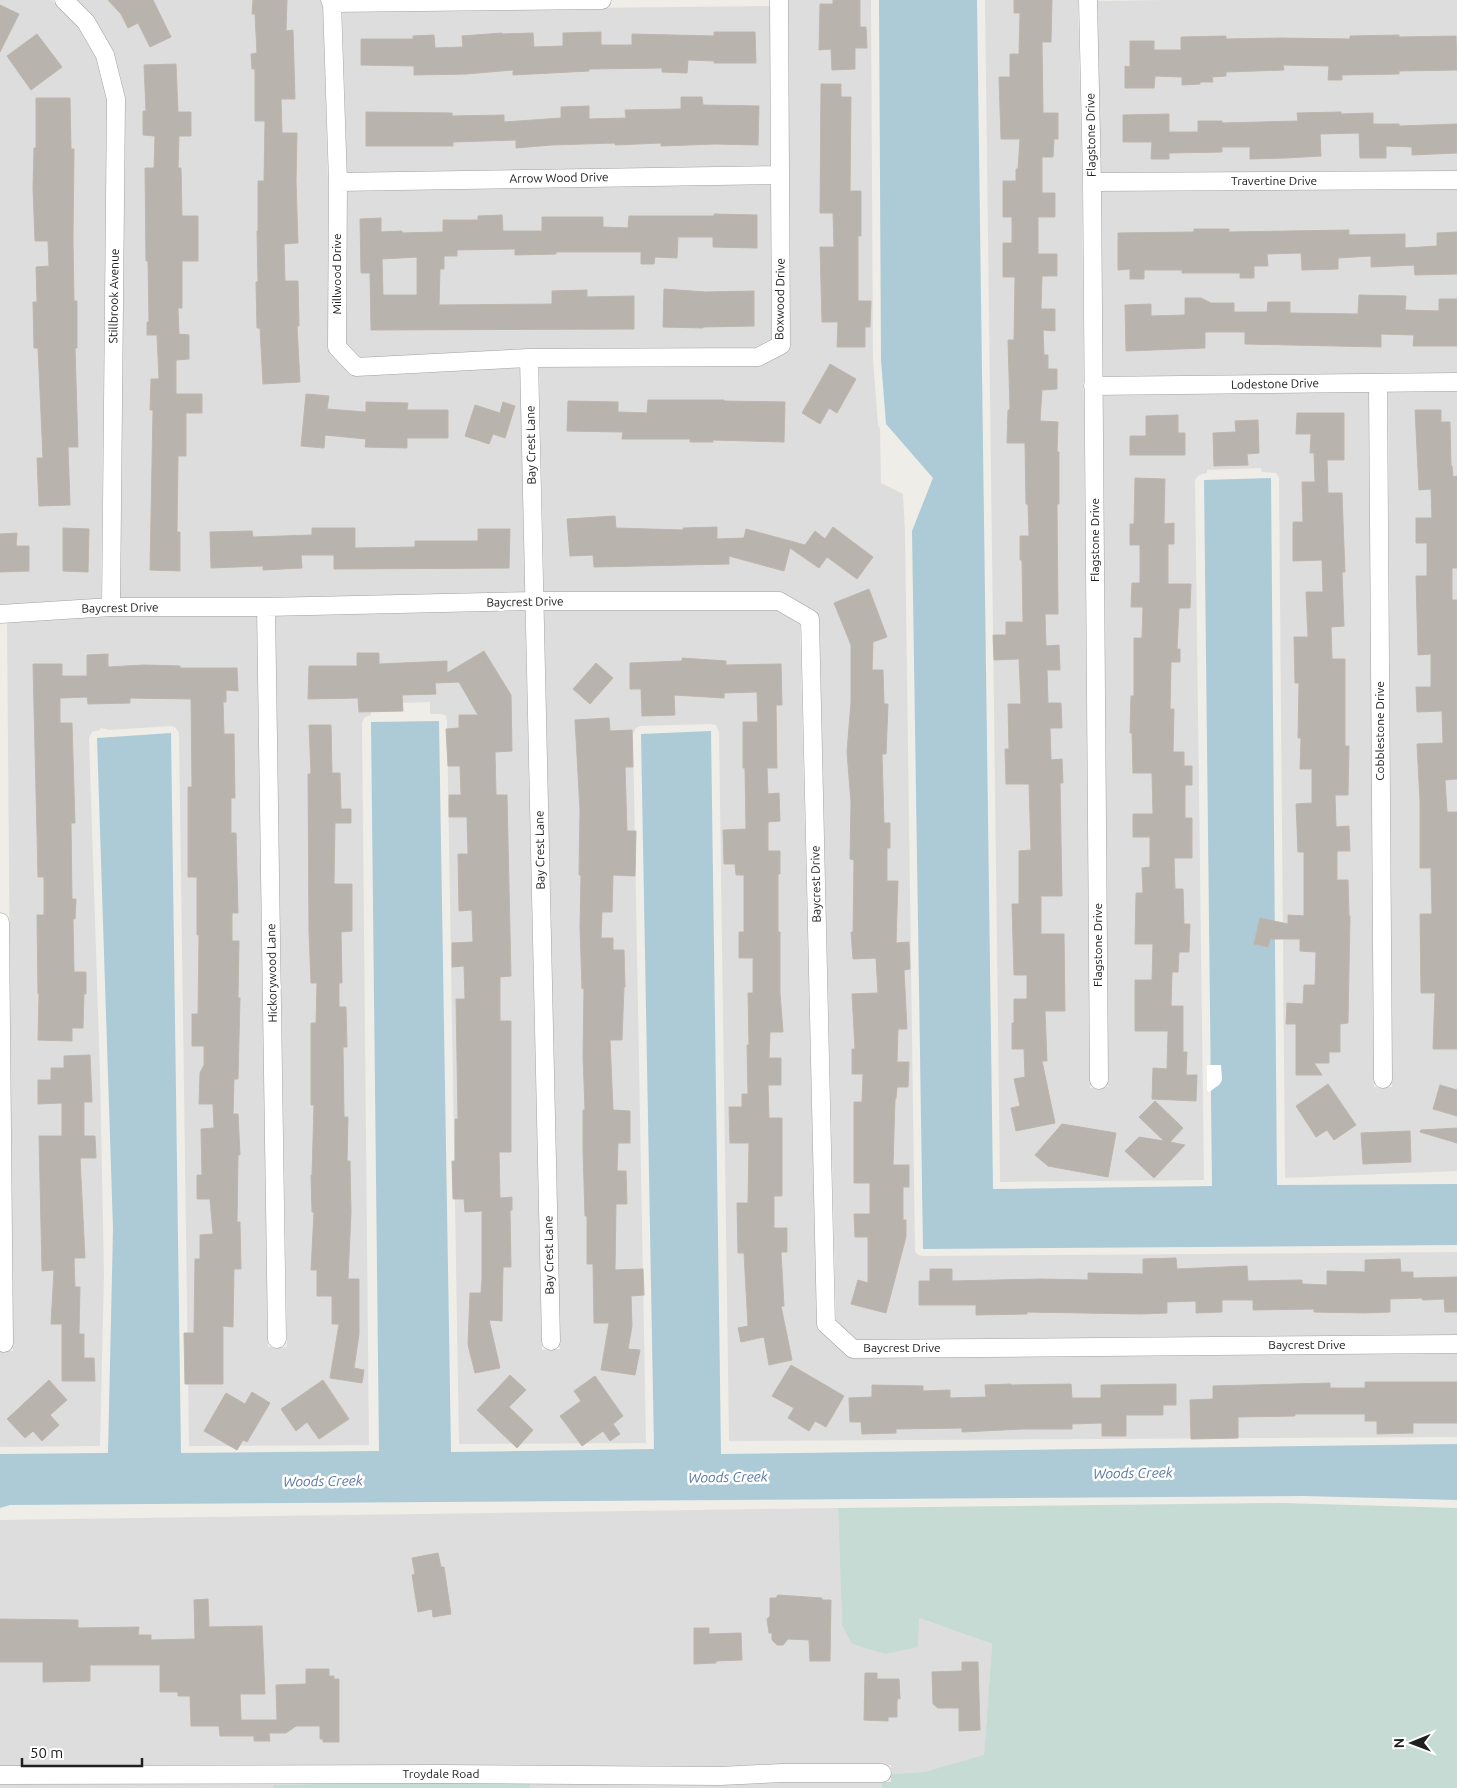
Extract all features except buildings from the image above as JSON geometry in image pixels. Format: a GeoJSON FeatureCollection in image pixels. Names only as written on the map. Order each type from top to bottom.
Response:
{"type":"FeatureCollection","features":[{"type":"Feature","properties":{"kind":"street","name":"Stillbrook Avenue"},"geometry":{"type":"LineString","coordinates":[[64,0],[86,22],[105,55],[116,99],[111,607]]}},
{"type":"Feature","properties":{"kind":"street"},"geometry":{"type":"LineString","coordinates":[[331,2],[602,0]]}},
{"type":"Feature","properties":{"kind":"street","name":"Boxwood Drive"},"geometry":{"type":"LineString","coordinates":[[529,358],[758,357],[781,345],[779,0]]}},
{"type":"Feature","properties":{"kind":"street","name":"Flagstone Drive"},"geometry":{"type":"LineString","coordinates":[[1088,0],[1092,182],[1099,1080]]}},
{"type":"Feature","properties":{"kind":"street","name":"Millwood Drive"},"geometry":{"type":"LineString","coordinates":[[331,2],[338,182],[337,348],[356,368],[529,358]]}},
{"type":"Feature","properties":{"kind":"street","name":"Arrow Wood Drive"},"geometry":{"type":"LineString","coordinates":[[338,182],[780,175]]}},
{"type":"Feature","properties":{"kind":"street","name":"Travertine Drive"},"geometry":{"type":"LineString","coordinates":[[1092,182],[1457,180]]}},
{"type":"Feature","properties":{"kind":"street","name":"Bay Crest Lane"},"geometry":{"type":"LineString","coordinates":[[529,358],[551,1341]]}},
{"type":"Feature","properties":{"kind":"street","name":"Lodestone Drive"},"geometry":{"type":"LineString","coordinates":[[1093,386],[1457,382]]}},
{"type":"Feature","properties":{"kind":"street","name":"Cobblestone Drive"},"geometry":{"type":"LineString","coordinates":[[1378,383],[1383,1079]]}},
{"type":"Feature","properties":{"kind":"street","name":"Baycrest Drive"},"geometry":{"type":"LineString","coordinates":[[0,614],[111,607],[266,607],[535,601],[779,601],[810,619],[826,1324],[853,1349],[1457,1344]]}},
{"type":"Feature","properties":{"kind":"street","name":"Hickorywood Lane"},"geometry":{"type":"LineString","coordinates":[[266,607],[278,1339]]}},
{"type":"Feature","properties":{"kind":"street"},"geometry":{"type":"LineString","coordinates":[[0,922],[4,1343]]}},
{"type":"Feature","properties":{"kind":"street","name":"Troydale Road"},"geometry":{"type":"LineString","coordinates":[[0,1775],[450,1774],[720,1776],[882,1773]]}},
{"type":"Feature","properties":{"kind":"shaded area"},"geometry":{"type":"Polygon","coordinates":[[[0,0],[52,0],[78,26],[96,58],[107,100],[101,599],[0,605],[0,0]]]}},
{"type":"Feature","properties":{"kind":"shaded area"},"geometry":{"type":"Polygon","coordinates":[[[77,0],[320,0],[323,5],[328,182],[328,347],[330,353],[349,373],[357,376],[520,367],[525,593],[266,599],[120,599],[125,99],[114,54],[93,16],[77,0]]]}},
{"type":"Feature","properties":{"kind":"shaded area"},"geometry":{"type":"Polygon","coordinates":[[[788,0],[871,0],[873,360],[878,425],[880,429],[881,483],[903,494],[905,531],[915,1251],[918,1255],[923,1256],[1457,1252],[1457,1335],[857,1340],[836,1321],[819,619],[815,612],[544,593],[539,366],[785,352],[790,345],[788,0]]]}},
{"type":"Feature","properties":{"kind":"shaded area"},"geometry":{"type":"Polygon","coordinates":[[[985,0],[1078,0],[1082,182],[1090,1088],[1108,1087],[1103,394],[1369,392],[1374,1087],[1392,1087],[1388,391],[1457,390],[1457,1171],[1285,1178],[1279,478],[1276,473],[1262,472],[1261,468],[1207,470],[1207,473],[1199,475],[1195,480],[1204,1180],[1000,1182],[985,0]]]}},
{"type":"Feature","properties":{"kind":"shaded area"},"geometry":{"type":"Polygon","coordinates":[[[1457,0],[1457,172],[1101,174],[1097,1],[1457,0]]]}},
{"type":"Feature","properties":{"kind":"shaded area"},"geometry":{"type":"Polygon","coordinates":[[[770,6],[770,167],[347,173],[342,11],[770,6]]]}},
{"type":"Feature","properties":{"kind":"shaded area"},"geometry":{"type":"Polygon","coordinates":[[[771,184],[771,340],[755,349],[360,359],[346,344],[347,190],[771,184]]]}},
{"type":"Feature","properties":{"kind":"shaded area"},"geometry":{"type":"Polygon","coordinates":[[[1457,188],[1457,374],[1102,378],[1101,190],[1457,188]]]}},
{"type":"Feature","properties":{"kind":"shaded area"},"geometry":{"type":"Polygon","coordinates":[[[525,609],[542,1350],[560,1349],[544,609],[777,610],[800,624],[817,1325],[820,1330],[846,1354],[853,1357],[1457,1352],[1457,1437],[729,1441],[719,731],[716,725],[711,724],[640,726],[636,728],[633,734],[646,1443],[459,1444],[447,721],[446,716],[442,714],[430,714],[430,702],[371,704],[371,715],[364,718],[362,723],[369,1445],[189,1446],[179,733],[175,727],[171,726],[109,730],[101,728],[92,732],[89,738],[100,1073],[104,1274],[100,1446],[0,1447],[0,1351],[13,1351],[7,622],[111,615],[257,615],[268,1347],[287,1347],[275,615],[525,609]]]}},
{"type":"Feature","properties":{"kind":"shaded area"},"geometry":{"type":"Polygon","coordinates":[[[838,1508],[842,1625],[919,1618],[992,1644],[984,1756],[924,1772],[891,1774],[891,1765],[720,1767],[0,1766],[0,1520],[838,1508]]]}},
{"type":"Feature","properties":{"kind":"shaded area"},"geometry":{"type":"Polygon","coordinates":[[[882,1782],[882,1788],[530,1788],[530,1783],[720,1784],[882,1782]]]}},
{"type":"Feature","properties":{"kind":"shaded area"},"geometry":{"type":"Polygon","coordinates":[[[0,1783],[358,1783],[273,1785],[273,1788],[0,1788],[0,1783]]]}},
{"type":"Feature","properties":{"kind":"green space"},"geometry":{"type":"Polygon","coordinates":[[[1283,1503],[1457,1508],[1457,1788],[882,1788],[882,1782],[891,1782],[891,1774],[924,1772],[984,1755],[992,1644],[919,1618],[918,1647],[885,1654],[852,1644],[842,1625],[838,1508],[1283,1503]]]}},
{"type":"Feature","properties":{"kind":"green space"},"geometry":{"type":"Polygon","coordinates":[[[530,1783],[530,1788],[273,1788],[273,1785],[530,1783]]]}},
{"type":"Feature","properties":{"kind":"water"},"geometry":{"type":"Polygon","coordinates":[[[879,0],[977,0],[993,1189],[1212,1186],[1204,480],[1271,478],[1277,1185],[1457,1184],[1457,1245],[923,1249],[912,531],[933,478],[886,424],[881,360],[879,0]]]}},
{"type":"Feature","properties":{"kind":"water","name":"Woods Creek"},"geometry":{"type":"Polygon","coordinates":[[[439,721],[451,1452],[654,1449],[641,734],[711,731],[721,1454],[1457,1444],[1457,1500],[1303,1496],[10,1505],[0,1508],[0,1454],[108,1453],[113,1229],[97,738],[171,733],[181,1453],[379,1451],[371,722],[439,721]]]}},
{"type":"Feature","properties":{"kind":"pier"},"geometry":{"type":"Polygon","coordinates":[[[1207,1065],[1221,1065],[1222,1080],[1219,1085],[1209,1092],[1207,1090],[1207,1065]]]}}]}
